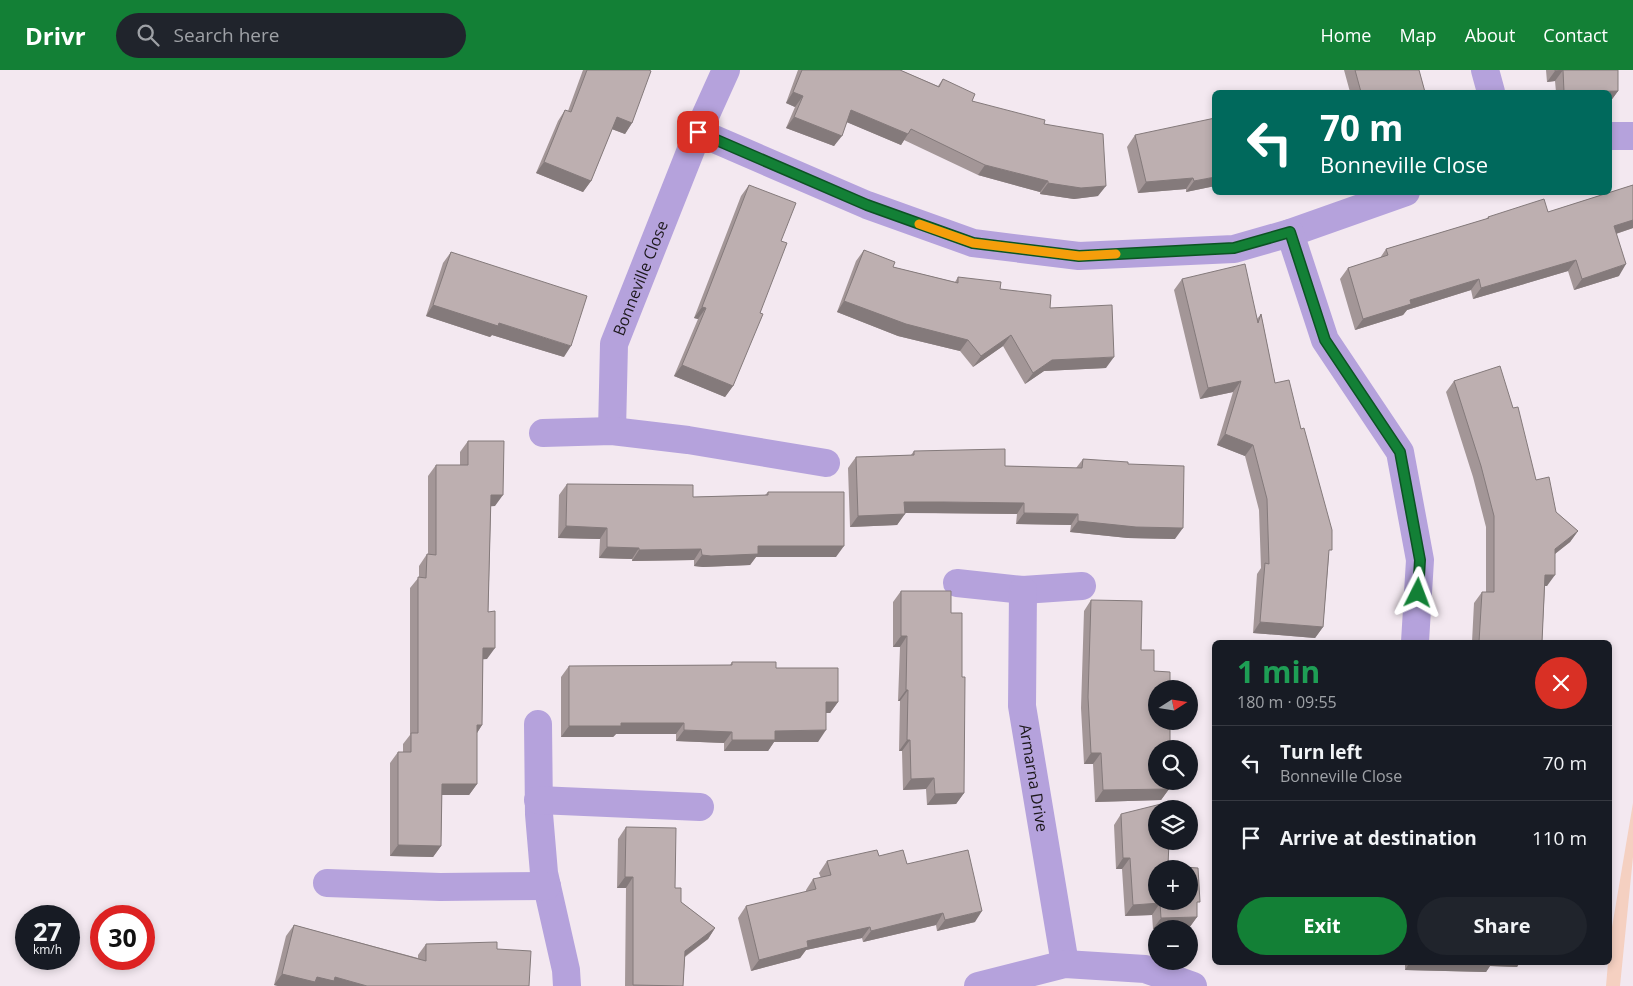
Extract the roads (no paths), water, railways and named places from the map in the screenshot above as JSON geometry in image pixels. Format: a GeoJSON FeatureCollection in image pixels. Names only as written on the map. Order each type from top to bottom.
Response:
{"type":"FeatureCollection","features":[{"type":"Feature","properties":{"kind":"street","name":"Bonneville Close"},"geometry":{"type":"LineString","coordinates":[[612,431],[614,344],[698,132],[726,70]]}},
{"type":"Feature","properties":{"kind":"street"},"geometry":{"type":"LineString","coordinates":[[1485,70],[1490,90]]}},
{"type":"Feature","properties":{"kind":"street"},"geometry":{"type":"LineString","coordinates":[[698,132],[867,205],[973,243],[1079,256],[1234,248],[1290,232],[1397,195]]}},
{"type":"Feature","properties":{"kind":"street"},"geometry":{"type":"LineString","coordinates":[[1612,136],[1633,136]]}},
{"type":"Feature","properties":{"kind":"street"},"geometry":{"type":"LineString","coordinates":[[1290,232],[1325,340],[1400,452],[1420,560],[1415,640]]}},
{"type":"Feature","properties":{"kind":"street"},"geometry":{"type":"LineString","coordinates":[[543,433],[612,431],[688,440],[826,463]]}},
{"type":"Feature","properties":{"kind":"street"},"geometry":{"type":"LineString","coordinates":[[957,583],[1023,590],[1082,586]]}},
{"type":"Feature","properties":{"kind":"street","name":"Armarna Drive"},"geometry":{"type":"LineString","coordinates":[[1023,590],[1022,706],[1065,964]]}},
{"type":"Feature","properties":{"kind":"street"},"geometry":{"type":"LineString","coordinates":[[538,724],[538,800],[547,886],[566,970],[567,986]]}},
{"type":"Feature","properties":{"kind":"street"},"geometry":{"type":"LineString","coordinates":[[538,800],[700,807]]}},
{"type":"Feature","properties":{"kind":"street"},"geometry":{"type":"LineString","coordinates":[[327,883],[440,887],[547,886]]}},
{"type":"Feature","properties":{"kind":"street"},"geometry":{"type":"LineString","coordinates":[[978,986],[1065,964],[1145,969],[1193,986]]}}]}
